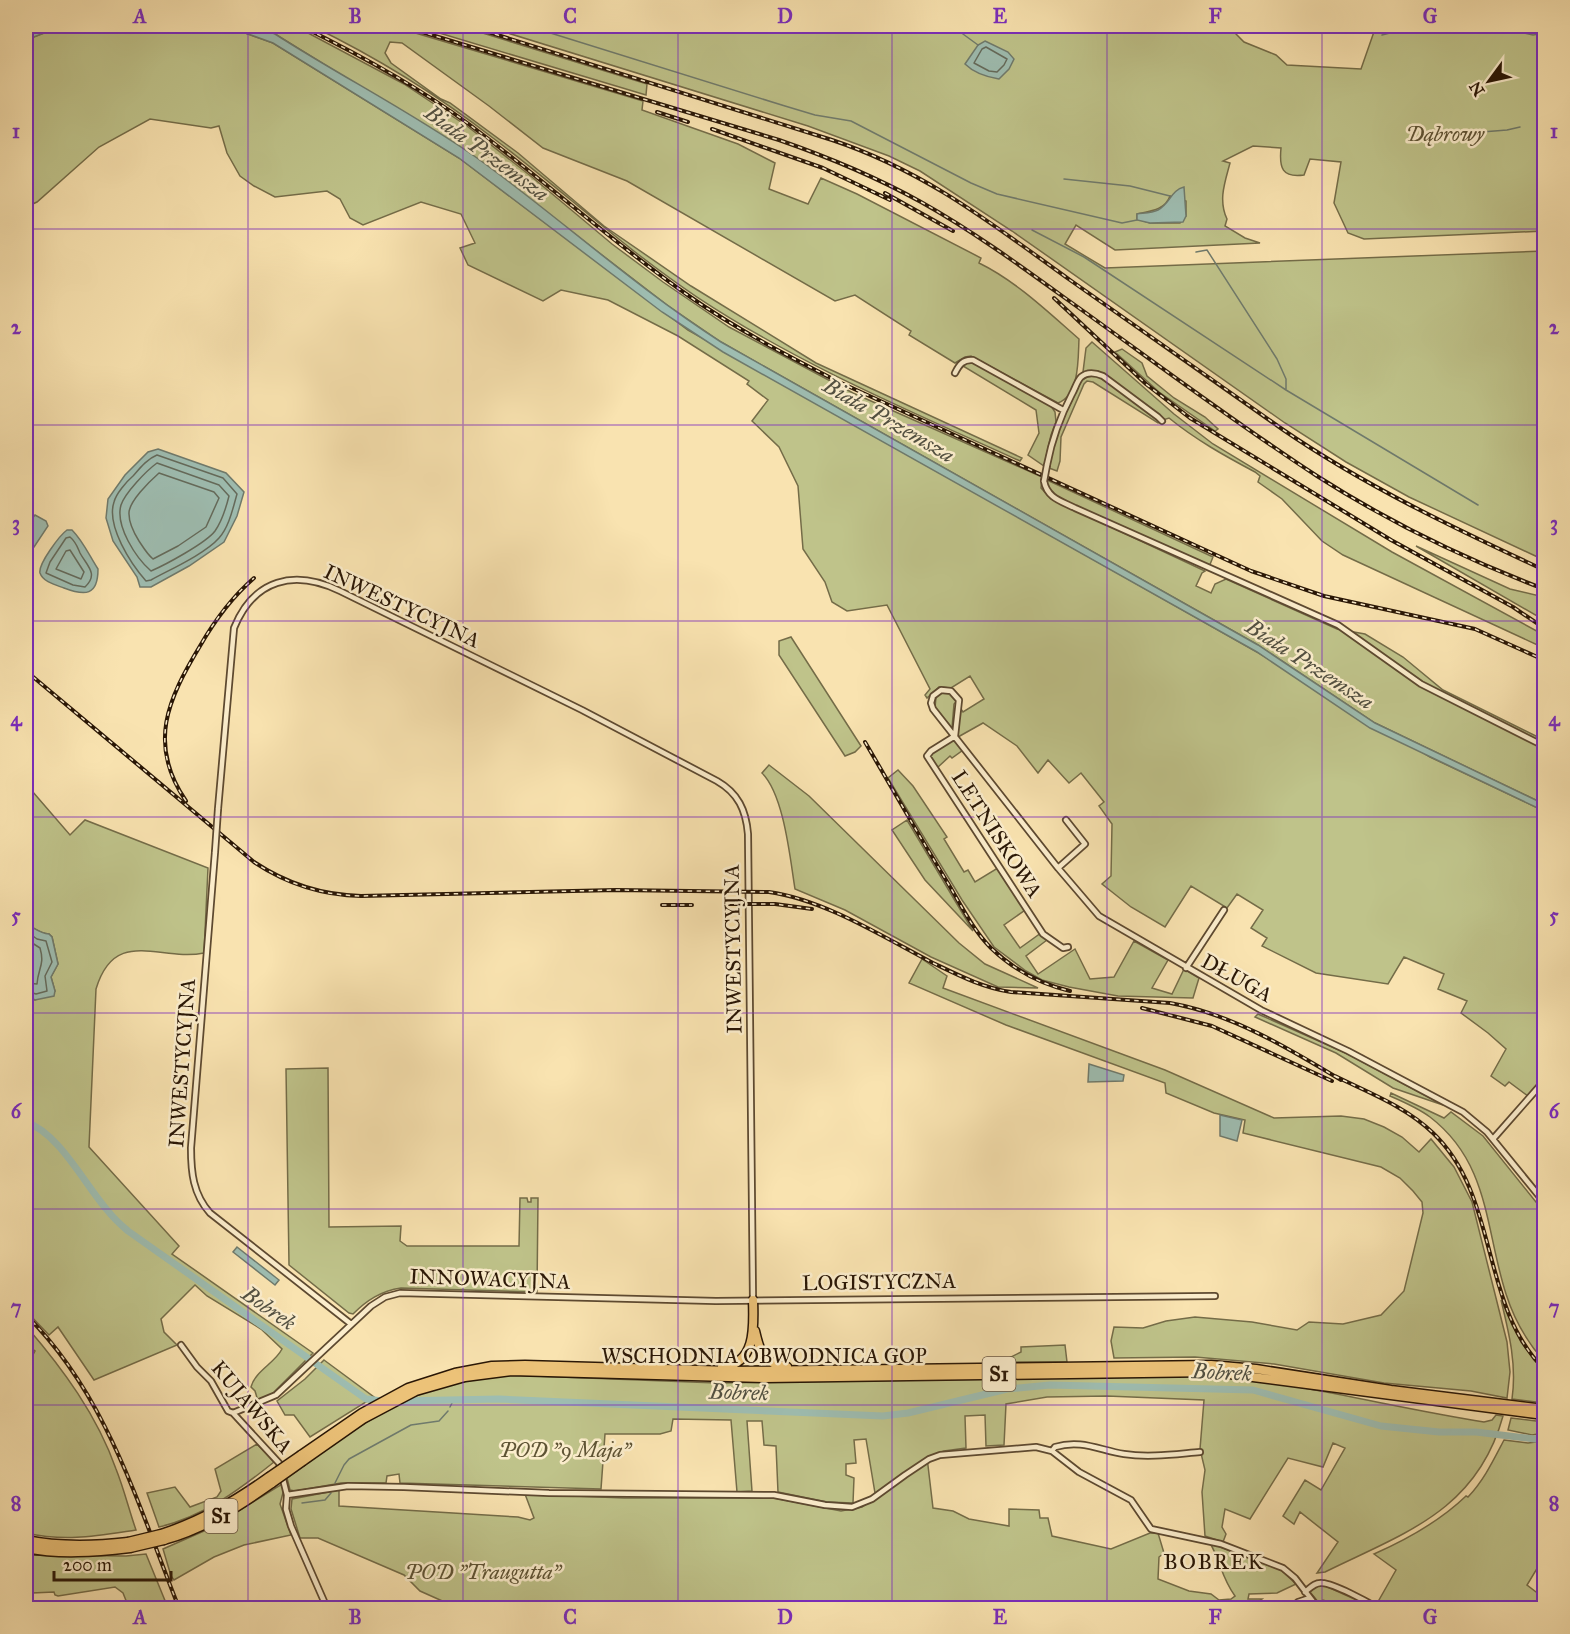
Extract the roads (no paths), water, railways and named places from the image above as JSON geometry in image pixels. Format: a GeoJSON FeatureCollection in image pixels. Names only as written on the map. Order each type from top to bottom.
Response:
{"type":"FeatureCollection","features":[{"type":"Feature","properties":{"kind":"highway"},"geometry":{"type":"LineString","coordinates":[[692,1370],[728,1367],[739,1362],[750,1347],[753,1300]]}},
{"type":"Feature","properties":{"kind":"highway"},"geometry":{"type":"LineString","coordinates":[[753,1322],[758,1343],[766,1359],[775,1365],[811,1371]]}},
{"type":"Feature","properties":{"kind":"highway","name":"WSCHODNIA OBWODNICA GOP"},"geometry":{"type":"LineString","coordinates":[[26,1548],[91,1552],[163,1537],[219,1510],[271,1480],[362,1413],[455,1373],[511,1365],[811,1371],[1211,1365],[1256,1369],[1545,1415]]}},
{"type":"Feature","properties":{"kind":"highway","name":"WSCHODNIA OBWODNICA GOP"},"geometry":{"type":"LineString","coordinates":[[302,1458],[412,1390],[465,1377],[512,1371],[765,1378],[1214,1372],[1279,1379],[1368,1393],[1545,1409]]}},
{"type":"Feature","properties":{"kind":"highway","name":"WSCHODNIA OBWODNICA GOP"},"geometry":{"type":"LineString","coordinates":[[26,1540],[82,1546],[129,1545]]}},
{"type":"Feature","properties":{"kind":"street"},"geometry":{"type":"LineString","coordinates":[[955,373],[965,360],[973,360],[1063,410]]}},
{"type":"Feature","properties":{"kind":"street"},"geometry":{"type":"LineString","coordinates":[[1162,422],[1118,387],[1095,373],[1082,376],[1063,410],[1053,435],[1044,481],[1046,490],[1052,496],[1075,508],[1338,625],[1421,684],[1545,746]]}},
{"type":"Feature","properties":{"kind":"street","name":"INWESTYCYJNA"},"geometry":{"type":"LineString","coordinates":[[351,1324],[210,1212],[200,1200],[193,1182],[191,1148],[234,628],[243,609],[261,590],[277,583],[299,579],[324,583],[582,710],[717,781],[732,791],[739,800],[746,815],[748,837],[753,1300]]}},
{"type":"Feature","properties":{"kind":"street","name":"DŁUGA"},"geometry":{"type":"LineString","coordinates":[[955,736],[959,703],[956,695],[947,690],[935,693],[932,699],[933,709],[1058,868],[1099,916],[1285,1023],[1348,1051],[1463,1112],[1493,1139],[1544,1200]]}},
{"type":"Feature","properties":{"kind":"street","name":"LETNISKOWA"},"geometry":{"type":"LineString","coordinates":[[955,736],[927,756],[1043,934],[1063,948],[1068,947]]}},
{"type":"Feature","properties":{"kind":"street"},"geometry":{"type":"LineString","coordinates":[[1058,868],[1084,844],[1066,820]]}},
{"type":"Feature","properties":{"kind":"street"},"geometry":{"type":"LineString","coordinates":[[1186,968],[1224,910]]}},
{"type":"Feature","properties":{"kind":"street"},"geometry":{"type":"LineString","coordinates":[[1493,1139],[1545,1081]]}},
{"type":"Feature","properties":{"kind":"street","name":"INNOWACYJNA"},"geometry":{"type":"LineString","coordinates":[[233,1413],[276,1395],[351,1324],[380,1300],[400,1293],[692,1301],[753,1300]]}},
{"type":"Feature","properties":{"kind":"street","name":"LOGISTYCZNA"},"geometry":{"type":"LineString","coordinates":[[753,1300],[1215,1296]]}},
{"type":"Feature","properties":{"kind":"street","name":"KUJAWSKA"},"geometry":{"type":"LineString","coordinates":[[181,1345],[211,1381],[228,1411],[233,1413],[279,1463],[287,1495],[286,1509],[291,1526],[327,1608]]}},
{"type":"Feature","properties":{"kind":"street"},"geometry":{"type":"LineString","coordinates":[[1052,1451],[1055,1447],[1072,1443],[1125,1455],[1148,1456],[1200,1452]]}},
{"type":"Feature","properties":{"kind":"street"},"geometry":{"type":"LineString","coordinates":[[287,1495],[348,1486],[549,1493],[774,1495],[839,1507],[852,1506],[872,1499],[904,1475],[929,1459],[940,1455],[1036,1447],[1052,1451],[1079,1472],[1131,1500],[1151,1529],[1221,1544],[1279,1566],[1292,1574],[1318,1608]]}},
{"type":"Feature","properties":{"kind":"street"},"geometry":{"type":"LineString","coordinates":[[1305,1592],[1314,1585],[1322,1583],[1378,1608]]}},
{"type":"Feature","properties":{"kind":"street"},"geometry":{"type":"LineString","coordinates":[[1291,1608],[1298,1602],[1310,1598]]}},
{"type":"Feature","properties":{"kind":"water"},"geometry":{"type":"Polygon","coordinates":[[[37,26],[128,26],[44,33],[26,40],[26,30],[37,26]]]}},
{"type":"Feature","properties":{"kind":"water"},"geometry":{"type":"Polygon","coordinates":[[[226,26],[256,26],[275,34],[477,158],[658,298],[721,342],[1258,645],[1375,723],[1544,804],[1544,811],[1370,728],[1257,652],[723,352],[662,312],[459,158],[273,43],[226,26]]]}},
{"type":"Feature","properties":{"kind":"water"},"geometry":{"type":"Polygon","coordinates":[[[985,41],[1008,52],[1014,59],[1009,69],[999,79],[980,74],[965,64],[978,45],[985,41]]]}},
{"type":"Feature","properties":{"kind":"water"},"geometry":{"type":"Polygon","coordinates":[[[1184,187],[1186,216],[1183,222],[1150,223],[1137,220],[1137,214],[1158,210],[1176,191],[1184,187]]]}},
{"type":"Feature","properties":{"kind":"water"},"geometry":{"type":"Polygon","coordinates":[[[158,449],[226,473],[244,492],[237,516],[224,542],[189,566],[151,587],[140,587],[137,577],[113,541],[106,518],[108,499],[125,475],[148,452],[158,449]]]}},
{"type":"Feature","properties":{"kind":"water"},"geometry":{"type":"Polygon","coordinates":[[[35,515],[46,521],[48,526],[34,547],[26,549],[26,526],[35,515]]]}},
{"type":"Feature","properties":{"kind":"water"},"geometry":{"type":"Polygon","coordinates":[[[67,530],[72,530],[76,534],[98,569],[96,584],[89,592],[71,591],[47,581],[40,573],[46,557],[67,530]]]}},
{"type":"Feature","properties":{"kind":"water"},"geometry":{"type":"Polygon","coordinates":[[[26,924],[52,937],[58,964],[51,977],[54,996],[35,1000],[26,995],[26,924]]]}},
{"type":"Feature","properties":{"kind":"water"},"geometry":{"type":"Polygon","coordinates":[[[1089,1064],[1124,1075],[1123,1081],[1088,1082],[1089,1064]]]}},
{"type":"Feature","properties":{"kind":"water"},"geometry":{"type":"Polygon","coordinates":[[[1220,1115],[1242,1120],[1237,1141],[1220,1136],[1220,1115]]]}},
{"type":"Feature","properties":{"kind":"water"},"geometry":{"type":"Polygon","coordinates":[[[237,1247],[279,1280],[275,1285],[233,1252],[237,1247]]]}},
{"type":"Feature","properties":{"kind":"waterway"},"geometry":{"type":"LineString","coordinates":[[528,26],[815,115],[851,121],[997,194],[1122,223],[1137,220]]}},
{"type":"Feature","properties":{"kind":"waterway"},"geometry":{"type":"LineString","coordinates":[[952,26],[978,45]]}},
{"type":"Feature","properties":{"kind":"waterway"},"geometry":{"type":"LineString","coordinates":[[1382,35],[1417,26]]}},
{"type":"Feature","properties":{"kind":"waterway"},"geometry":{"type":"LineString","coordinates":[[1491,26],[1533,35],[1544,33]]}},
{"type":"Feature","properties":{"kind":"waterway"},"geometry":{"type":"LineString","coordinates":[[1482,132],[1520,127]]}},
{"type":"Feature","properties":{"kind":"waterway"},"geometry":{"type":"LineString","coordinates":[[1064,179],[1130,186],[1170,196]]}},
{"type":"Feature","properties":{"kind":"waterway"},"geometry":{"type":"LineString","coordinates":[[1032,230],[1084,257],[1286,390],[1478,505]]}},
{"type":"Feature","properties":{"kind":"waterway"},"geometry":{"type":"LineString","coordinates":[[1196,252],[1207,250],[1277,359],[1286,379],[1286,389]]}},
{"type":"Feature","properties":{"kind":"waterway","name":"Bobrek"},"geometry":{"type":"LineString","coordinates":[[26,1122],[50,1137],[71,1161],[110,1214],[128,1231],[366,1399],[382,1401]]}},
{"type":"Feature","properties":{"kind":"waterway","name":"Bobrek"},"geometry":{"type":"LineString","coordinates":[[399,1401],[499,1399],[883,1416],[908,1413],[1007,1389],[1050,1385],[1253,1390],[1381,1426],[1439,1432],[1476,1432],[1535,1439],[1544,1437]]}},
{"type":"Feature","properties":{"kind":"waterway"},"geometry":{"type":"LineString","coordinates":[[450,1407],[453,1401]]}},
{"type":"Feature","properties":{"kind":"waterway"},"geometry":{"type":"LineString","coordinates":[[335,1483],[349,1459],[411,1425],[439,1421],[448,1411]]}},
{"type":"Feature","properties":{"kind":"waterway"},"geometry":{"type":"LineString","coordinates":[[302,1503],[325,1500],[331,1493]]}},
{"type":"Feature","properties":{"kind":"railway"},"geometry":{"type":"LineString","coordinates":[[301,26],[430,97],[498,146],[633,255],[689,296],[744,331],[839,382],[1251,571],[1324,596],[1475,629],[1544,660]]}},
{"type":"Feature","properties":{"kind":"railway"},"geometry":{"type":"LineString","coordinates":[[402,26],[779,140],[834,160],[887,184],[940,213],[994,248],[1253,433],[1344,493],[1428,538],[1544,589]]}},
{"type":"Feature","properties":{"kind":"railway"},"geometry":{"type":"LineString","coordinates":[[469,26],[832,140],[897,167],[928,183],[985,219],[1313,450],[1410,505],[1544,570]]}},
{"type":"Feature","properties":{"kind":"railway"},"geometry":{"type":"LineString","coordinates":[[657,112],[688,122]]}},
{"type":"Feature","properties":{"kind":"railway"},"geometry":{"type":"LineString","coordinates":[[712,129],[823,168],[890,200]]}},
{"type":"Feature","properties":{"kind":"railway"},"geometry":{"type":"LineString","coordinates":[[885,193],[953,231]]}},
{"type":"Feature","properties":{"kind":"railway"},"geometry":{"type":"LineString","coordinates":[[1054,298],[1146,384],[1190,418],[1391,540],[1513,607],[1544,628]]}},
{"type":"Feature","properties":{"kind":"railway"},"geometry":{"type":"LineString","coordinates":[[186,801],[174,780],[167,760],[166,722],[171,703],[212,627],[231,601],[254,578]]}},
{"type":"Feature","properties":{"kind":"railway"},"geometry":{"type":"LineString","coordinates":[[26,671],[254,862],[266,870],[305,887],[318,891],[361,896],[616,890],[769,892],[790,896],[832,911],[942,968],[991,987],[1011,992],[1170,1003],[1215,1015],[1280,1044],[1341,1080]]}},
{"type":"Feature","properties":{"kind":"railway"},"geometry":{"type":"LineString","coordinates":[[865,742],[984,941],[1009,963],[1028,975],[1070,991]]}},
{"type":"Feature","properties":{"kind":"railway"},"geometry":{"type":"LineString","coordinates":[[725,904],[775,904],[812,909]]}},
{"type":"Feature","properties":{"kind":"railway"},"geometry":{"type":"LineString","coordinates":[[662,905],[692,905]]}},
{"type":"Feature","properties":{"kind":"railway"},"geometry":{"type":"LineString","coordinates":[[1142,1008],[1212,1026],[1332,1081]]}},
{"type":"Feature","properties":{"kind":"railway"},"geometry":{"type":"LineString","coordinates":[[1335,1076],[1411,1115],[1433,1133],[1454,1159],[1469,1188],[1509,1314],[1523,1343],[1544,1369]]}},
{"type":"Feature","properties":{"kind":"railway"},"geometry":{"type":"LineString","coordinates":[[26,1315],[54,1346],[78,1380],[99,1416],[134,1491],[179,1608]]}},
{"type":"Feature","properties":{"kind":"district","name":"BOBREK"},"geometry":{"type":"Point","coordinates":[1214,1561]}},
{"type":"Feature","properties":{"kind":"park label","name":"Dąbrowy"},"geometry":{"type":"Point","coordinates":[1445,134]}},
{"type":"Feature","properties":{"kind":"park label","name":"POD \"9 Maja\""},"geometry":{"type":"Point","coordinates":[565,1450]}},
{"type":"Feature","properties":{"kind":"park label","name":"POD \"Traugutta\""},"geometry":{"type":"Point","coordinates":[483,1572]}},
{"type":"Feature","properties":{"kind":"water label","name":"Biała Przemsza"},"geometry":{"type":"Point","coordinates":[487,153]}},
{"type":"Feature","properties":{"kind":"water label","name":"Biała Przemsza"},"geometry":{"type":"Point","coordinates":[889,420]}},
{"type":"Feature","properties":{"kind":"water label","name":"Biała Przemsza"},"geometry":{"type":"Point","coordinates":[1310,664]}}]}
